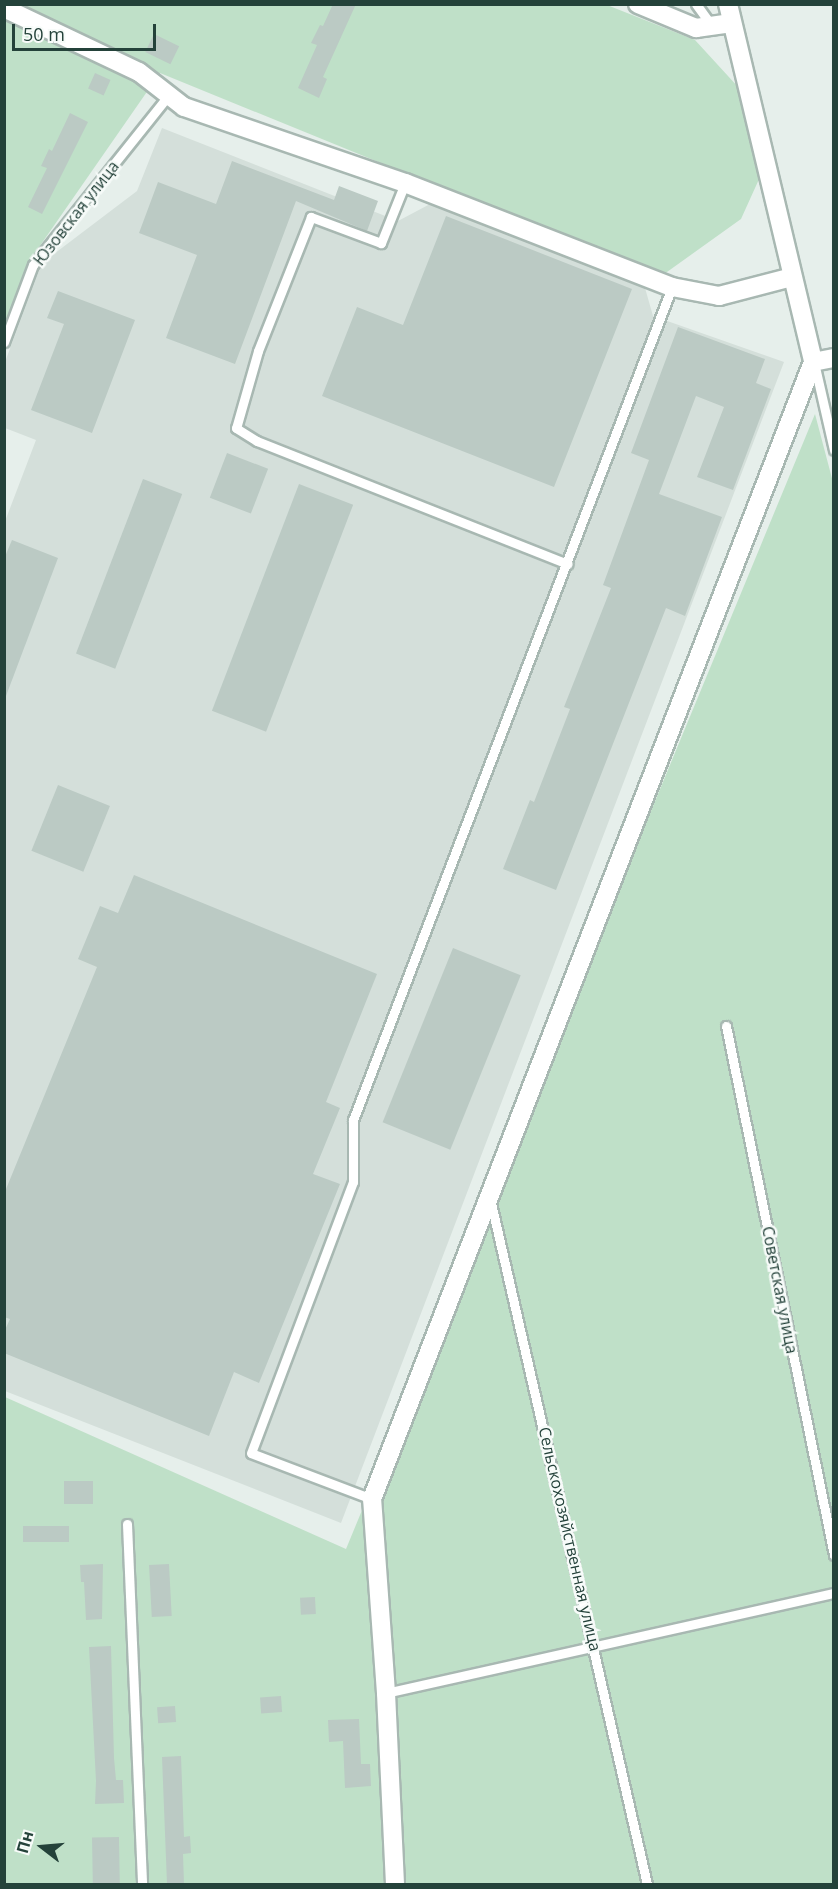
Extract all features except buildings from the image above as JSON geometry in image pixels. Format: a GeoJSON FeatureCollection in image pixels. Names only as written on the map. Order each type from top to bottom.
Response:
{"type":"FeatureCollection","features":[{"type":"Feature","properties":{"kind":"street"},"geometry":{"type":"LineString","coordinates":[[638,4],[696,28],[732,23]]}},
{"type":"Feature","properties":{"kind":"street"},"geometry":{"type":"LineString","coordinates":[[395,1884],[386,1693],[372,1499],[813,362],[728,4]]}},
{"type":"Feature","properties":{"kind":"street"},"geometry":{"type":"LineString","coordinates":[[4,8],[139,72],[184,107],[405,183],[672,287],[719,296],[792,277]]}},
{"type":"Feature","properties":{"kind":"street"},"geometry":{"type":"LineString","coordinates":[[813,362],[834,358]]}},
{"type":"Feature","properties":{"kind":"lane"},"geometry":{"type":"LineString","coordinates":[[696,4],[712,26]]}},
{"type":"Feature","properties":{"kind":"lane","name":"Юзовская улица"},"geometry":{"type":"LineString","coordinates":[[4,342],[33,265],[168,96]]}},
{"type":"Feature","properties":{"kind":"lane"},"geometry":{"type":"LineString","coordinates":[[405,183],[381,243],[311,217],[258,351],[236,428],[257,441],[568,564]]}},
{"type":"Feature","properties":{"kind":"lane"},"geometry":{"type":"LineString","coordinates":[[372,1499],[251,1453],[353,1182],[353,1120],[568,564],[672,287]]}},
{"type":"Feature","properties":{"kind":"lane"},"geometry":{"type":"LineString","coordinates":[[813,362],[834,450]]}},
{"type":"Feature","properties":{"kind":"lane","name":"Советская улица"},"geometry":{"type":"LineString","coordinates":[[726,1026],[834,1555]]}},
{"type":"Feature","properties":{"kind":"lane","name":"Сельскохозяйственная улица"},"geometry":{"type":"LineString","coordinates":[[489,1195],[595,1646],[648,1884]]}},
{"type":"Feature","properties":{"kind":"lane"},"geometry":{"type":"LineString","coordinates":[[127,1524],[142,1884]]}},
{"type":"Feature","properties":{"kind":"lane"},"geometry":{"type":"LineString","coordinates":[[386,1693],[834,1593]]}},
{"type":"Feature","properties":{"kind":"shaded area"},"geometry":{"type":"Polygon","coordinates":[[[162,128],[398,221],[432,203],[645,288],[653,316],[784,362],[341,1523],[5,1391],[4,524],[36,440],[5,428],[5,362],[42,263],[137,191],[162,128]]]}},
{"type":"Feature","properties":{"kind":"green space"},"geometry":{"type":"Polygon","coordinates":[[[5,5],[607,5],[695,40],[739,88],[760,177],[741,219],[660,277],[160,73],[28,263],[5,325],[5,5]]]}},
{"type":"Feature","properties":{"kind":"green space"},"geometry":{"type":"Polygon","coordinates":[[[815,414],[834,486],[833,1884],[5,1884],[5,1397],[346,1549],[815,414]]]}}]}
